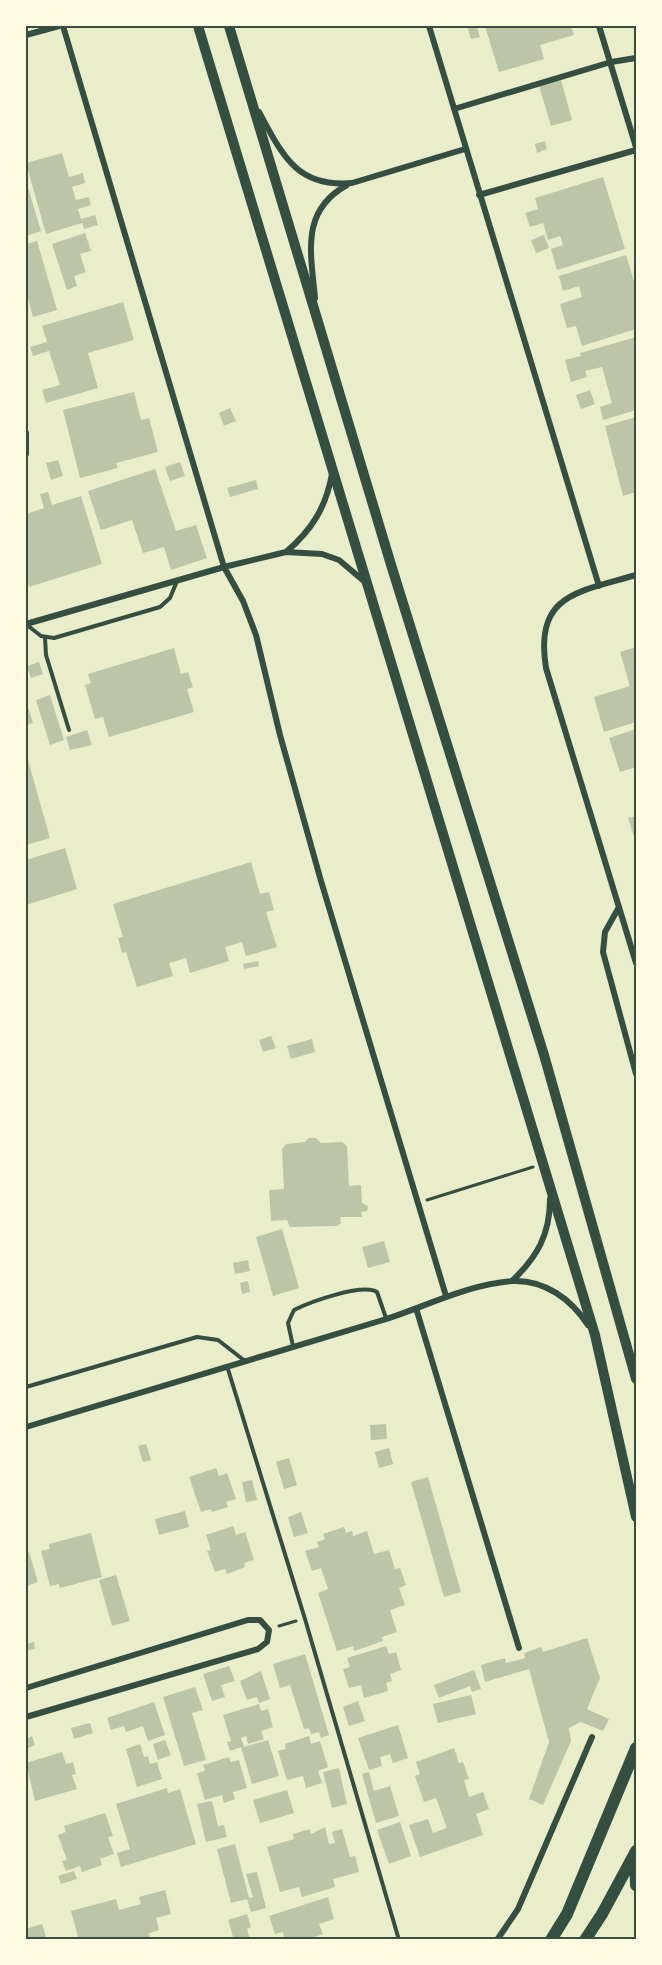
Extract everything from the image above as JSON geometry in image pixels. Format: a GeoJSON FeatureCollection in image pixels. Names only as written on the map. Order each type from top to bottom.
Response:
{"type":"FeatureCollection","features":[{"type":"Feature","properties":{"kind":"main road"},"geometry":{"type":"LineString","coordinates":[[551,1940],[567,1914],[636,1748]]}},
{"type":"Feature","properties":{"kind":"main road"},"geometry":{"type":"LineString","coordinates":[[636,1850],[636,1885]]}},
{"type":"Feature","properties":{"kind":"main road"},"geometry":{"type":"LineString","coordinates":[[585,1940],[602,1914],[636,1850]]}},
{"type":"Feature","properties":{"kind":"street"},"geometry":{"type":"LineString","coordinates":[[26,35],[61,26],[224,567],[243,601],[256,635],[280,735],[321,881],[420,1202],[446,1296]]}},
{"type":"Feature","properties":{"kind":"street"},"geometry":{"type":"LineString","coordinates":[[198,26],[550,1193],[595,1335],[636,1517]]}},
{"type":"Feature","properties":{"kind":"street"},"geometry":{"type":"LineString","coordinates":[[229,26],[316,308],[392,568],[541,1044],[636,1379]]}},
{"type":"Feature","properties":{"kind":"street"},"geometry":{"type":"LineString","coordinates":[[429,26],[599,586]]}},
{"type":"Feature","properties":{"kind":"street"},"geometry":{"type":"LineString","coordinates":[[479,195],[636,149],[599,26]]}},
{"type":"Feature","properties":{"kind":"street"},"geometry":{"type":"LineString","coordinates":[[454,109],[611,62],[636,58]]}},
{"type":"Feature","properties":{"kind":"street"},"geometry":{"type":"LineString","coordinates":[[251,99],[291,165],[304,175],[319,182],[352,183]]}},
{"type":"Feature","properties":{"kind":"street"},"geometry":{"type":"LineString","coordinates":[[316,308],[311,233],[316,217],[325,202],[337,191],[352,183],[465,149]]}},
{"type":"Feature","properties":{"kind":"street"},"geometry":{"type":"LineString","coordinates":[[26,433],[26,454]]}},
{"type":"Feature","properties":{"kind":"street"},"geometry":{"type":"LineString","coordinates":[[286,552],[301,540],[323,509],[332,473]]}},
{"type":"Feature","properties":{"kind":"street"},"geometry":{"type":"LineString","coordinates":[[26,624],[224,567],[286,552],[304,551],[330,557],[353,570],[366,583]]}},
{"type":"Feature","properties":{"kind":"street"},"geometry":{"type":"LineString","coordinates":[[636,575],[573,594],[560,603],[543,631],[546,668],[636,963]]}},
{"type":"Feature","properties":{"kind":"street"},"geometry":{"type":"LineString","coordinates":[[620,907],[605,932],[603,952],[636,1074]]}},
{"type":"Feature","properties":{"kind":"street"},"geometry":{"type":"LineString","coordinates":[[512,1281],[535,1257],[543,1243],[548,1228],[550,1193]]}},
{"type":"Feature","properties":{"kind":"street"},"geometry":{"type":"LineString","coordinates":[[26,1427],[386,1319],[446,1296],[512,1281],[534,1284],[554,1291],[577,1309],[595,1335]]}},
{"type":"Feature","properties":{"kind":"street"},"geometry":{"type":"LineString","coordinates":[[416,1308],[519,1648]]}},
{"type":"Feature","properties":{"kind":"street"},"geometry":{"type":"LineString","coordinates":[[26,1688],[248,1620],[260,1620],[269,1630],[267,1642],[258,1649],[26,1717]]}},
{"type":"Feature","properties":{"kind":"street"},"geometry":{"type":"LineString","coordinates":[[498,1940],[518,1909],[592,1737]]}},
{"type":"Feature","properties":{"kind":"lane"},"geometry":{"type":"LineString","coordinates":[[26,624],[45,638],[54,638],[160,607],[170,598],[177,581]]}},
{"type":"Feature","properties":{"kind":"lane"},"geometry":{"type":"LineString","coordinates":[[45,638],[45,655],[69,730]]}},
{"type":"Feature","properties":{"kind":"lane"},"geometry":{"type":"LineString","coordinates":[[293,1346],[288,1323],[294,1310],[357,1290],[371,1288],[377,1292],[386,1319]]}},
{"type":"Feature","properties":{"kind":"lane"},"geometry":{"type":"LineString","coordinates":[[26,1387],[197,1337],[219,1340],[244,1361]]}},
{"type":"Feature","properties":{"kind":"lane"},"geometry":{"type":"LineString","coordinates":[[226,1366],[305,1618],[399,1940]]}},
{"type":"Feature","properties":{"kind":"path"},"geometry":{"type":"LineString","coordinates":[[420,1202],[542,1165]]}},
{"type":"Feature","properties":{"kind":"path"},"geometry":{"type":"LineString","coordinates":[[269,1630],[305,1618]]}},
{"type":"Feature","properties":{"kind":"building"},"geometry":{"type":"Polygon","coordinates":[[[467,26],[483,26],[477,28],[480,37],[471,39],[467,26]]]}},
{"type":"Feature","properties":{"kind":"building"},"geometry":{"type":"Polygon","coordinates":[[[485,26],[571,26],[574,35],[540,45],[544,59],[499,72],[485,26]]]}},
{"type":"Feature","properties":{"kind":"building"},"geometry":{"type":"Polygon","coordinates":[[[561,80],[572,120],[551,126],[539,86],[561,80]]]}},
{"type":"Feature","properties":{"kind":"building"},"geometry":{"type":"Polygon","coordinates":[[[545,141],[547,149],[537,153],[535,144],[545,141]]]}},
{"type":"Feature","properties":{"kind":"building"},"geometry":{"type":"Polygon","coordinates":[[[62,153],[69,177],[83,173],[85,183],[72,187],[76,200],[89,197],[91,205],[78,209],[81,219],[95,215],[98,225],[84,229],[82,223],[46,234],[26,163],[62,153]]]}},
{"type":"Feature","properties":{"kind":"building"},"geometry":{"type":"Polygon","coordinates":[[[603,177],[625,249],[557,270],[551,249],[563,245],[560,236],[548,240],[543,223],[530,227],[525,213],[538,209],[535,198],[603,177]]]}},
{"type":"Feature","properties":{"kind":"building"},"geometry":{"type":"Polygon","coordinates":[[[26,181],[41,231],[26,236],[26,181]]]}},
{"type":"Feature","properties":{"kind":"building"},"geometry":{"type":"Polygon","coordinates":[[[85,233],[91,251],[80,254],[86,272],[74,276],[77,286],[67,290],[52,244],[85,233]]]}},
{"type":"Feature","properties":{"kind":"building"},"geometry":{"type":"Polygon","coordinates":[[[544,235],[549,248],[536,253],[531,240],[544,235]]]}},
{"type":"Feature","properties":{"kind":"building"},"geometry":{"type":"Polygon","coordinates":[[[37,241],[57,310],[33,317],[26,291],[26,244],[37,241]]]}},
{"type":"Feature","properties":{"kind":"building"},"geometry":{"type":"Polygon","coordinates":[[[626,255],[636,288],[636,329],[582,346],[576,326],[567,328],[560,304],[582,297],[579,286],[563,291],[559,276],[626,255]]]}},
{"type":"Feature","properties":{"kind":"building"},"geometry":{"type":"Polygon","coordinates":[[[123,302],[134,340],[88,353],[98,388],[46,403],[42,390],[60,385],[49,351],[33,356],[30,347],[47,342],[42,326],[123,302]]]}},
{"type":"Feature","properties":{"kind":"building"},"geometry":{"type":"Polygon","coordinates":[[[636,337],[636,410],[603,420],[600,407],[612,403],[602,367],[585,371],[587,377],[571,382],[565,360],[581,356],[580,353],[636,337]]]}},
{"type":"Feature","properties":{"kind":"building"},"geometry":{"type":"Polygon","coordinates":[[[590,390],[595,404],[581,409],[576,395],[590,390]]]}},
{"type":"Feature","properties":{"kind":"building"},"geometry":{"type":"Polygon","coordinates":[[[134,392],[141,420],[149,418],[158,452],[116,463],[118,468],[80,478],[63,410],[134,392]]]}},
{"type":"Feature","properties":{"kind":"building"},"geometry":{"type":"Polygon","coordinates":[[[230,408],[236,421],[224,426],[219,413],[230,408]]]}},
{"type":"Feature","properties":{"kind":"building"},"geometry":{"type":"Polygon","coordinates":[[[636,417],[636,492],[623,496],[605,426],[636,417]]]}},
{"type":"Feature","properties":{"kind":"building"},"geometry":{"type":"Polygon","coordinates":[[[58,460],[63,476],[51,480],[46,463],[58,460]]]}},
{"type":"Feature","properties":{"kind":"building"},"geometry":{"type":"Polygon","coordinates":[[[180,462],[185,476],[170,481],[165,467],[180,462]]]}},
{"type":"Feature","properties":{"kind":"building"},"geometry":{"type":"Polygon","coordinates":[[[155,469],[176,531],[196,525],[207,558],[171,570],[164,547],[143,553],[132,520],[101,530],[88,491],[155,469]]]}},
{"type":"Feature","properties":{"kind":"building"},"geometry":{"type":"Polygon","coordinates":[[[256,480],[258,489],[230,497],[227,488],[256,480]]]}},
{"type":"Feature","properties":{"kind":"building"},"geometry":{"type":"Polygon","coordinates":[[[48,492],[52,505],[81,496],[102,564],[29,587],[26,576],[26,514],[44,508],[40,494],[48,492]]]}},
{"type":"Feature","properties":{"kind":"building"},"geometry":{"type":"Polygon","coordinates":[[[636,647],[636,722],[604,732],[594,697],[630,686],[620,652],[636,647]]]}},
{"type":"Feature","properties":{"kind":"building"},"geometry":{"type":"Polygon","coordinates":[[[174,648],[181,674],[188,672],[193,687],[187,689],[194,712],[109,737],[103,717],[95,719],[85,685],[91,683],[88,674],[174,648]]]}},
{"type":"Feature","properties":{"kind":"building"},"geometry":{"type":"Polygon","coordinates":[[[39,662],[43,674],[31,678],[27,666],[39,662]]]}},
{"type":"Feature","properties":{"kind":"building"},"geometry":{"type":"Polygon","coordinates":[[[50,695],[64,740],[50,745],[36,700],[50,695]]]}},
{"type":"Feature","properties":{"kind":"building"},"geometry":{"type":"Polygon","coordinates":[[[26,701],[33,723],[26,725],[26,701]]]}},
{"type":"Feature","properties":{"kind":"building"},"geometry":{"type":"Polygon","coordinates":[[[636,729],[636,767],[620,772],[609,738],[636,729]]]}},
{"type":"Feature","properties":{"kind":"building"},"geometry":{"type":"Polygon","coordinates":[[[87,730],[92,745],[70,750],[66,737],[87,730]]]}},
{"type":"Feature","properties":{"kind":"building"},"geometry":{"type":"Polygon","coordinates":[[[26,753],[50,838],[26,845],[26,753]]]}},
{"type":"Feature","properties":{"kind":"building"},"geometry":{"type":"Polygon","coordinates":[[[636,816],[636,842],[628,818],[636,816]]]}},
{"type":"Feature","properties":{"kind":"building"},"geometry":{"type":"Polygon","coordinates":[[[65,848],[77,889],[26,905],[26,860],[65,848]]]}},
{"type":"Feature","properties":{"kind":"building"},"geometry":{"type":"Polygon","coordinates":[[[251,862],[260,894],[269,892],[274,910],[266,912],[277,947],[246,956],[242,942],[225,947],[229,961],[190,973],[186,958],[169,963],[173,976],[137,987],[126,952],[122,953],[118,938],[123,937],[113,904],[251,862]]]}},
{"type":"Feature","properties":{"kind":"building"},"geometry":{"type":"Polygon","coordinates":[[[258,961],[259,966],[244,969],[243,964],[258,961]]]}},
{"type":"Feature","properties":{"kind":"building"},"geometry":{"type":"Polygon","coordinates":[[[271,1036],[276,1048],[263,1052],[259,1040],[271,1036]]]}},
{"type":"Feature","properties":{"kind":"building"},"geometry":{"type":"Polygon","coordinates":[[[312,1039],[315,1052],[291,1059],[287,1046],[312,1039]]]}},
{"type":"Feature","properties":{"kind":"building"},"geometry":{"type":"Polygon","coordinates":[[[309,1138],[316,1138],[321,1143],[342,1142],[347,1146],[349,1186],[361,1185],[362,1203],[368,1206],[367,1211],[361,1212],[362,1217],[340,1217],[341,1223],[337,1226],[290,1227],[287,1220],[271,1221],[269,1190],[284,1189],[282,1149],[286,1144],[305,1142],[309,1138]]]}},
{"type":"Feature","properties":{"kind":"building"},"geometry":{"type":"Polygon","coordinates":[[[282,1229],[299,1288],[273,1296],[256,1237],[282,1229]]]}},
{"type":"Feature","properties":{"kind":"building"},"geometry":{"type":"Polygon","coordinates":[[[384,1241],[390,1262],[368,1268],[362,1247],[384,1241]]]}},
{"type":"Feature","properties":{"kind":"building"},"geometry":{"type":"Polygon","coordinates":[[[248,1260],[250,1271],[235,1274],[233,1263],[248,1260]]]}},
{"type":"Feature","properties":{"kind":"building"},"geometry":{"type":"Polygon","coordinates":[[[248,1281],[250,1292],[242,1294],[240,1283],[248,1281]]]}},
{"type":"Feature","properties":{"kind":"building"},"geometry":{"type":"Polygon","coordinates":[[[386,1424],[387,1439],[371,1440],[370,1425],[386,1424]]]}},
{"type":"Feature","properties":{"kind":"building"},"geometry":{"type":"Polygon","coordinates":[[[146,1444],[151,1460],[143,1462],[138,1446],[146,1444]]]}},
{"type":"Feature","properties":{"kind":"building"},"geometry":{"type":"Polygon","coordinates":[[[389,1448],[393,1464],[379,1468],[375,1452],[389,1448]]]}},
{"type":"Feature","properties":{"kind":"building"},"geometry":{"type":"Polygon","coordinates":[[[289,1458],[297,1485],[284,1489],[276,1462],[289,1458]]]}},
{"type":"Feature","properties":{"kind":"building"},"geometry":{"type":"Polygon","coordinates":[[[216,1468],[219,1476],[227,1473],[236,1499],[226,1502],[228,1507],[212,1512],[211,1509],[201,1512],[189,1477],[216,1468]]]}},
{"type":"Feature","properties":{"kind":"building"},"geometry":{"type":"Polygon","coordinates":[[[428,1477],[461,1592],[444,1597],[411,1482],[428,1477]]]}},
{"type":"Feature","properties":{"kind":"building"},"geometry":{"type":"Polygon","coordinates":[[[252,1480],[257,1500],[246,1502],[242,1482],[252,1480]]]}},
{"type":"Feature","properties":{"kind":"building"},"geometry":{"type":"Polygon","coordinates":[[[185,1511],[189,1527],[159,1535],[155,1519],[185,1511]]]}},
{"type":"Feature","properties":{"kind":"building"},"geometry":{"type":"Polygon","coordinates":[[[301,1512],[308,1533],[294,1537],[288,1517],[301,1512]]]}},
{"type":"Feature","properties":{"kind":"building"},"geometry":{"type":"Polygon","coordinates":[[[233,1526],[236,1535],[245,1532],[254,1560],[244,1563],[245,1567],[227,1574],[225,1569],[215,1572],[207,1551],[211,1550],[206,1535],[233,1526]]]}},
{"type":"Feature","properties":{"kind":"building"},"geometry":{"type":"Polygon","coordinates":[[[344,1527],[346,1533],[352,1531],[353,1536],[367,1531],[374,1554],[389,1550],[395,1569],[400,1568],[406,1585],[399,1588],[405,1605],[390,1610],[397,1632],[382,1637],[383,1641],[354,1651],[353,1646],[337,1651],[318,1593],[328,1589],[321,1568],[312,1571],[305,1551],[319,1547],[317,1542],[325,1539],[323,1534],[344,1527]]]}},
{"type":"Feature","properties":{"kind":"building"},"geometry":{"type":"Polygon","coordinates":[[[91,1533],[102,1577],[60,1588],[59,1584],[50,1586],[41,1551],[50,1549],[49,1544],[91,1533]]]}},
{"type":"Feature","properties":{"kind":"building"},"geometry":{"type":"Polygon","coordinates":[[[29,1552],[38,1582],[26,1586],[26,1553],[29,1552]]]}},
{"type":"Feature","properties":{"kind":"building"},"geometry":{"type":"Polygon","coordinates":[[[116,1575],[130,1621],[112,1626],[99,1580],[116,1575]]]}},
{"type":"Feature","properties":{"kind":"building"},"geometry":{"type":"Polygon","coordinates":[[[587,1638],[600,1678],[587,1709],[609,1719],[603,1731],[581,1722],[569,1728],[571,1741],[543,1805],[529,1799],[549,1742],[529,1669],[485,1682],[481,1665],[505,1658],[506,1663],[525,1658],[524,1653],[541,1647],[543,1652],[587,1638]]]}},
{"type":"Feature","properties":{"kind":"building"},"geometry":{"type":"Polygon","coordinates":[[[34,1642],[35,1649],[28,1650],[26,1644],[34,1642]]]}},
{"type":"Feature","properties":{"kind":"building"},"geometry":{"type":"Polygon","coordinates":[[[386,1646],[389,1654],[396,1652],[401,1670],[390,1674],[392,1681],[386,1683],[388,1691],[364,1698],[361,1685],[349,1688],[343,1669],[350,1667],[347,1658],[386,1646]]]}},
{"type":"Feature","properties":{"kind":"building"},"geometry":{"type":"Polygon","coordinates":[[[305,1654],[329,1735],[321,1738],[319,1732],[311,1734],[309,1728],[304,1729],[290,1685],[280,1688],[273,1664],[305,1654]]]}},
{"type":"Feature","properties":{"kind":"building"},"geometry":{"type":"Polygon","coordinates":[[[229,1666],[235,1681],[221,1685],[225,1697],[212,1701],[203,1674],[229,1666]]]}},
{"type":"Feature","properties":{"kind":"building"},"geometry":{"type":"Polygon","coordinates":[[[474,1670],[481,1689],[472,1692],[470,1686],[439,1698],[434,1685],[474,1670]]]}},
{"type":"Feature","properties":{"kind":"building"},"geometry":{"type":"Polygon","coordinates":[[[261,1671],[270,1699],[259,1703],[257,1697],[247,1700],[240,1681],[261,1671]]]}},
{"type":"Feature","properties":{"kind":"building"},"geometry":{"type":"Polygon","coordinates":[[[195,1687],[203,1710],[192,1713],[206,1760],[184,1766],[163,1697],[195,1687]]]}},
{"type":"Feature","properties":{"kind":"building"},"geometry":{"type":"Polygon","coordinates":[[[471,1695],[476,1714],[438,1723],[433,1704],[471,1695]]]}},
{"type":"Feature","properties":{"kind":"building"},"geometry":{"type":"Polygon","coordinates":[[[358,1701],[365,1721],[349,1726],[343,1707],[358,1701]]]}},
{"type":"Feature","properties":{"kind":"building"},"geometry":{"type":"Polygon","coordinates":[[[154,1702],[165,1735],[148,1741],[143,1726],[126,1732],[124,1726],[111,1730],[107,1718],[154,1702]]]}},
{"type":"Feature","properties":{"kind":"building"},"geometry":{"type":"Polygon","coordinates":[[[259,1704],[261,1711],[268,1709],[273,1727],[261,1731],[264,1739],[248,1744],[246,1736],[241,1738],[244,1747],[268,1740],[279,1776],[252,1784],[241,1747],[230,1751],[227,1742],[231,1741],[223,1715],[259,1704]]]}},
{"type":"Feature","properties":{"kind":"building"},"geometry":{"type":"Polygon","coordinates":[[[90,1723],[93,1733],[74,1739],[71,1728],[90,1723]]]}},
{"type":"Feature","properties":{"kind":"building"},"geometry":{"type":"Polygon","coordinates":[[[398,1725],[408,1758],[393,1763],[390,1754],[380,1757],[382,1766],[369,1770],[358,1738],[398,1725]]]}},
{"type":"Feature","properties":{"kind":"building"},"geometry":{"type":"Polygon","coordinates":[[[32,1736],[35,1745],[26,1749],[26,1739],[32,1736]]]}},
{"type":"Feature","properties":{"kind":"building"},"geometry":{"type":"Polygon","coordinates":[[[309,1736],[311,1744],[320,1741],[328,1767],[318,1771],[322,1783],[306,1788],[303,1776],[287,1780],[278,1751],[286,1749],[285,1744],[309,1736]]]}},
{"type":"Feature","properties":{"kind":"building"},"geometry":{"type":"Polygon","coordinates":[[[165,1740],[171,1755],[158,1760],[153,1744],[165,1740]]]}},
{"type":"Feature","properties":{"kind":"building"},"geometry":{"type":"Polygon","coordinates":[[[140,1744],[144,1757],[148,1756],[150,1764],[157,1762],[162,1779],[137,1787],[126,1749],[140,1744]]]}},
{"type":"Feature","properties":{"kind":"building"},"geometry":{"type":"Polygon","coordinates":[[[454,1748],[459,1763],[463,1762],[469,1779],[464,1780],[469,1797],[483,1792],[489,1809],[476,1814],[483,1835],[420,1857],[409,1825],[428,1819],[433,1833],[447,1828],[436,1798],[424,1802],[415,1776],[420,1774],[416,1762],[454,1748]]]}},
{"type":"Feature","properties":{"kind":"building"},"geometry":{"type":"Polygon","coordinates":[[[62,1752],[66,1764],[73,1762],[76,1774],[72,1775],[77,1789],[35,1801],[26,1763],[62,1752]]]}},
{"type":"Feature","properties":{"kind":"building"},"geometry":{"type":"Polygon","coordinates":[[[229,1757],[231,1762],[239,1760],[247,1788],[233,1792],[235,1799],[224,1803],[222,1795],[205,1800],[197,1773],[205,1771],[203,1765],[229,1757]]]}},
{"type":"Feature","properties":{"kind":"building"},"geometry":{"type":"Polygon","coordinates":[[[339,1768],[347,1804],[332,1808],[323,1772],[339,1768]]]}},
{"type":"Feature","properties":{"kind":"building"},"geometry":{"type":"Polygon","coordinates":[[[369,1772],[374,1791],[390,1786],[399,1816],[376,1823],[362,1774],[369,1772]]]}},
{"type":"Feature","properties":{"kind":"building"},"geometry":{"type":"Polygon","coordinates":[[[167,1788],[168,1793],[180,1789],[196,1844],[121,1867],[117,1853],[130,1849],[116,1804],[167,1788]]]}},
{"type":"Feature","properties":{"kind":"building"},"geometry":{"type":"Polygon","coordinates":[[[287,1790],[294,1813],[260,1823],[253,1800],[287,1790]]]}},
{"type":"Feature","properties":{"kind":"building"},"geometry":{"type":"Polygon","coordinates":[[[212,1801],[218,1826],[224,1825],[227,1837],[206,1842],[197,1804],[212,1801]]]}},
{"type":"Feature","properties":{"kind":"building"},"geometry":{"type":"Polygon","coordinates":[[[105,1813],[113,1836],[108,1837],[114,1854],[100,1859],[102,1865],[82,1872],[80,1866],[66,1871],[62,1861],[67,1860],[58,1835],[66,1832],[64,1826],[105,1813]]]}},
{"type":"Feature","properties":{"kind":"building"},"geometry":{"type":"Polygon","coordinates":[[[400,1822],[411,1856],[389,1864],[377,1830],[400,1822]]]}},
{"type":"Feature","properties":{"kind":"building"},"geometry":{"type":"Polygon","coordinates":[[[325,1827],[329,1844],[335,1843],[332,1832],[342,1829],[350,1857],[355,1856],[359,1872],[333,1879],[335,1887],[302,1897],[299,1887],[280,1892],[267,1847],[294,1839],[293,1834],[310,1829],[311,1834],[325,1827]]]}},
{"type":"Feature","properties":{"kind":"building"},"geometry":{"type":"Polygon","coordinates":[[[235,1844],[249,1898],[253,1897],[246,1874],[257,1872],[266,1908],[251,1912],[247,1899],[231,1903],[217,1849],[235,1844]]]}},
{"type":"Feature","properties":{"kind":"building"},"geometry":{"type":"Polygon","coordinates":[[[74,1871],[77,1879],[61,1884],[58,1876],[74,1871]]]}},
{"type":"Feature","properties":{"kind":"building"},"geometry":{"type":"Polygon","coordinates":[[[165,1890],[171,1914],[156,1918],[159,1930],[149,1933],[151,1940],[79,1940],[71,1911],[116,1899],[119,1910],[141,1904],[139,1897],[165,1890]]]}},
{"type":"Feature","properties":{"kind":"building"},"geometry":{"type":"Polygon","coordinates":[[[328,1897],[334,1919],[319,1924],[323,1934],[306,1940],[285,1940],[283,1932],[275,1934],[269,1916],[328,1897]]]}},
{"type":"Feature","properties":{"kind":"building"},"geometry":{"type":"Polygon","coordinates":[[[247,1914],[251,1927],[247,1929],[250,1940],[234,1940],[228,1920],[247,1914]]]}},
{"type":"Feature","properties":{"kind":"building"},"geometry":{"type":"Polygon","coordinates":[[[42,1924],[47,1940],[26,1940],[26,1929],[42,1924]]]}}]}
